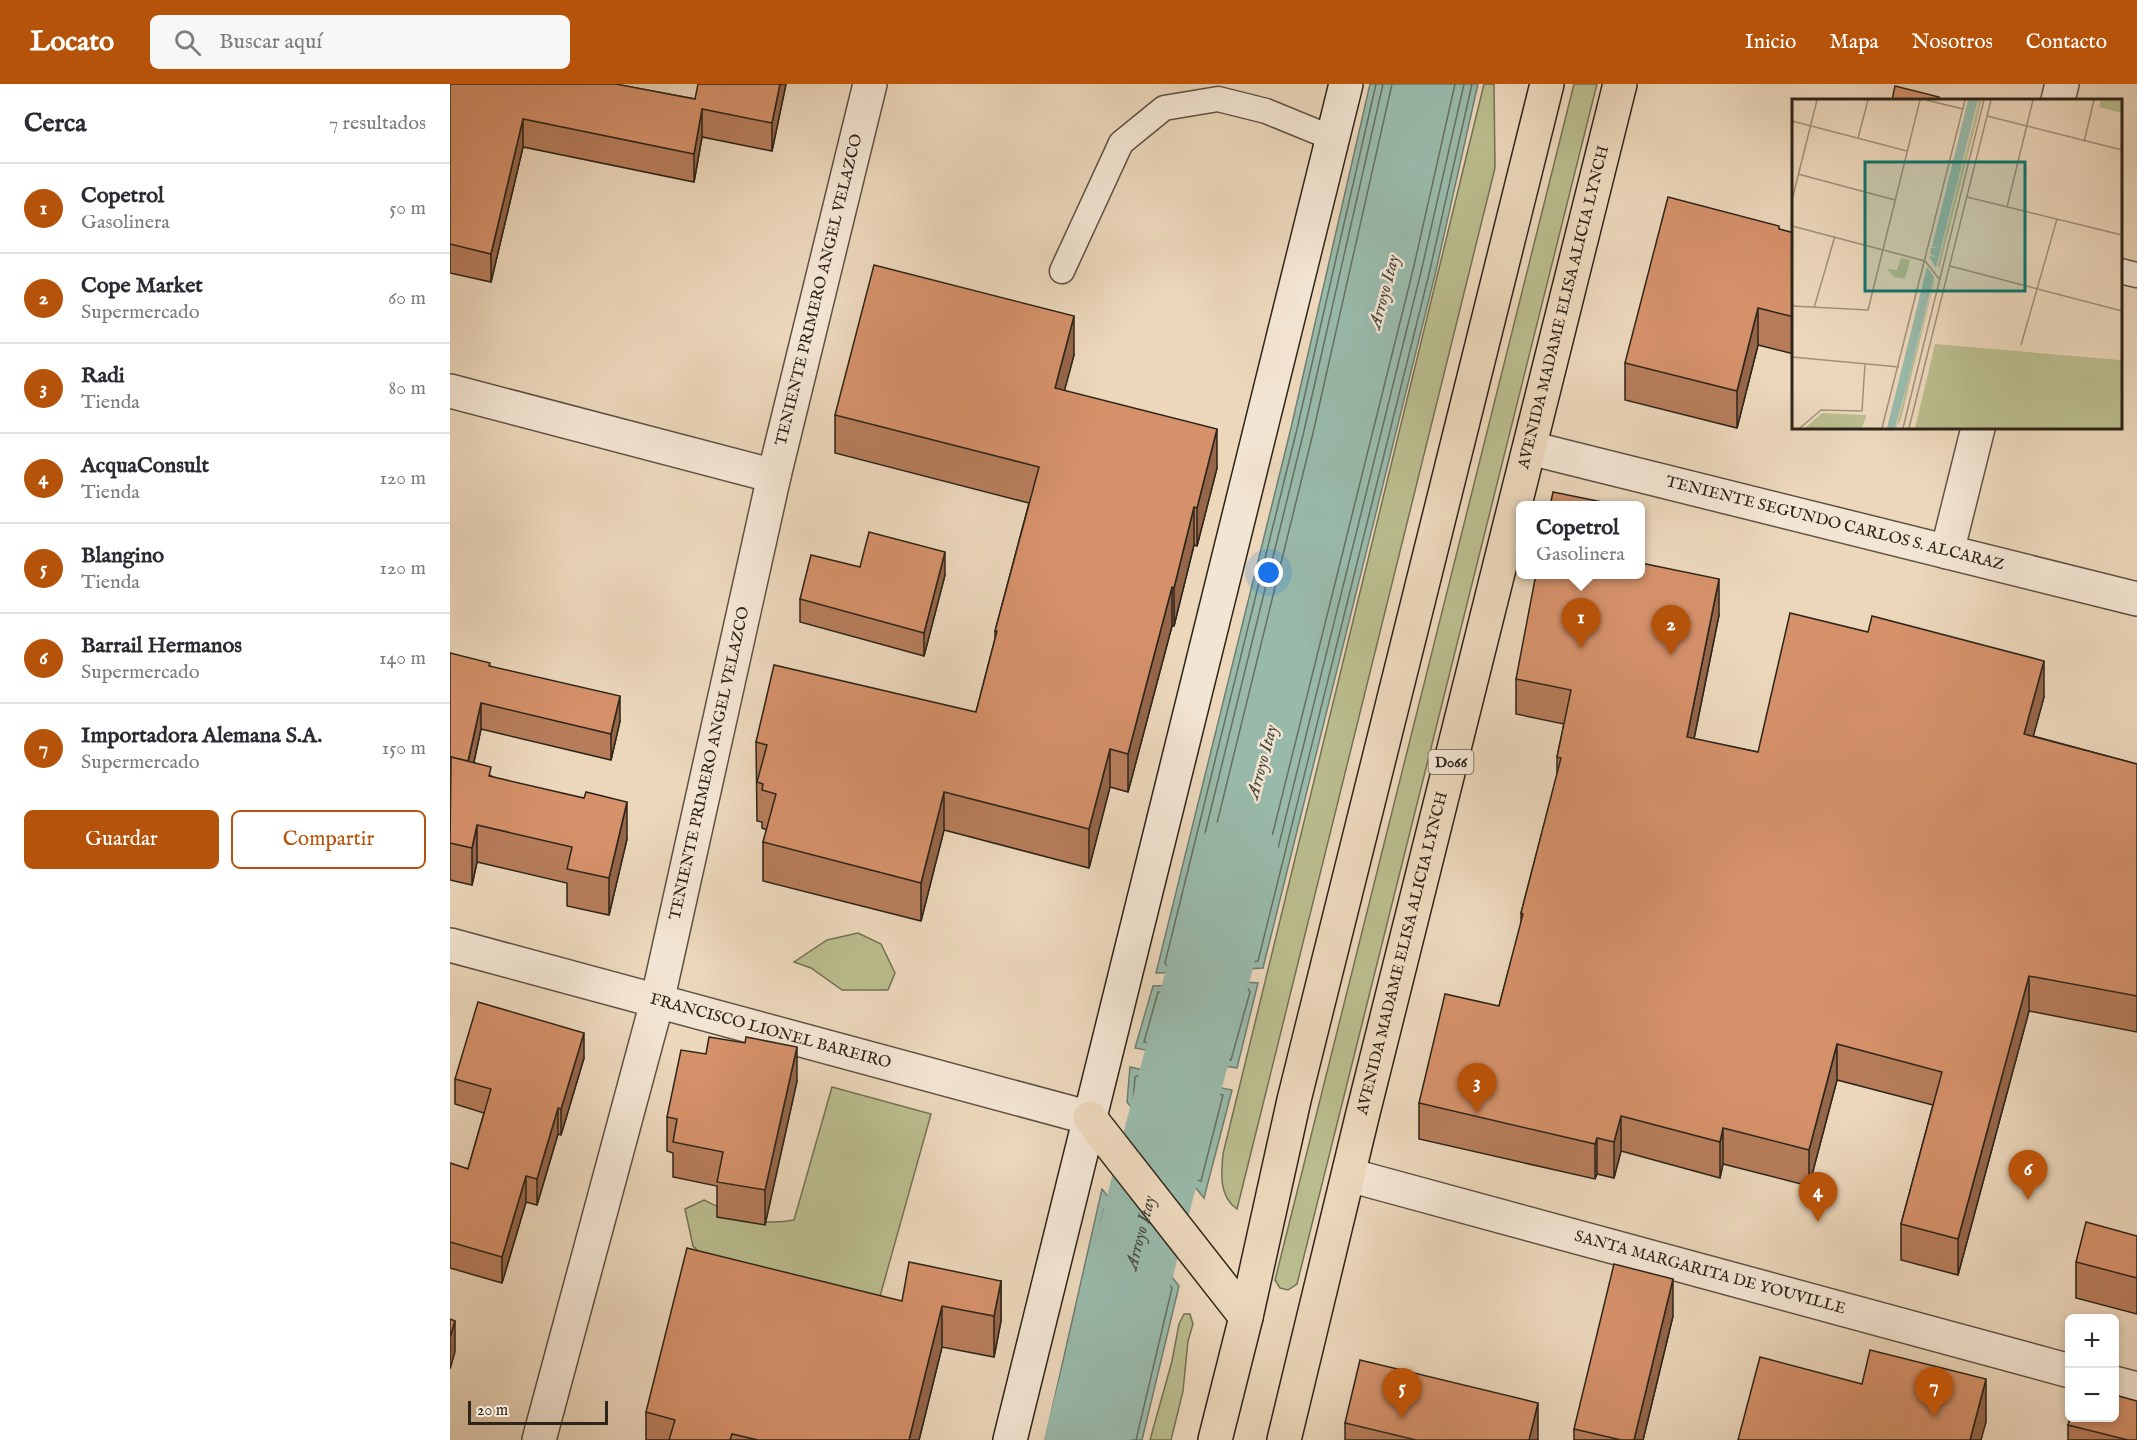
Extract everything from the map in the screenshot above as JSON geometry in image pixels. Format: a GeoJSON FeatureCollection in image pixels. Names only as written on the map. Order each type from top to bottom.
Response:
{"type":"FeatureCollection","features":[{"type":"Feature","properties":{"kind":"highway"},"geometry":{"type":"LineString","coordinates":[[1215,1440],[1246,1317],[1294,1100],[1548,84]]}},
{"type":"Feature","properties":{"kind":"highway","name":"AVENIDA MADAME ELISA ALICIA LYNCH"},"geometry":{"type":"LineString","coordinates":[[1517,501],[1620,84]]}},
{"type":"Feature","properties":{"kind":"highway","name":"AVENIDA MADAME ELISA ALICIA LYNCH"},"geometry":{"type":"LineString","coordinates":[[1284,1440],[1516,504]]}},
{"type":"Feature","properties":{"kind":"highway"},"geometry":{"type":"LineString","coordinates":[[1090,1118],[1246,1317]]}},
{"type":"Feature","properties":{"kind":"street","name":"TENIENTE PRIMERO ANGEL VELAZCO"},"geometry":{"type":"LineString","coordinates":[[539,1440],[657,1002],[774,476],[870,84]]}},
{"type":"Feature","properties":{"kind":"street"},"geometry":{"type":"LineString","coordinates":[[1010,1440],[1346,84]]}},
{"type":"Feature","properties":{"kind":"street"},"geometry":{"type":"LineString","coordinates":[[2058,99],[2062,84]]}},
{"type":"Feature","properties":{"kind":"street"},"geometry":{"type":"LineString","coordinates":[[450,392],[774,476]]}},
{"type":"Feature","properties":{"kind":"street"},"geometry":{"type":"LineString","coordinates":[[1947,552],[1978,429]]}},
{"type":"Feature","properties":{"kind":"street","name":"TENIENTE SEGUNDO CARLOS S. ALCARAZ"},"geometry":{"type":"LineString","coordinates":[[1530,448],[2137,598]]}},
{"type":"Feature","properties":{"kind":"street","name":"FRANCISCO LIONEL BAREIRO"},"geometry":{"type":"LineString","coordinates":[[450,945],[1090,1118]]}},
{"type":"Feature","properties":{"kind":"street","name":"SANTA MARGARITA DE YOUVILLE"},"geometry":{"type":"LineString","coordinates":[[1348,1175],[2065,1370]]}},
{"type":"Feature","properties":{"kind":"street"},"geometry":{"type":"LineString","coordinates":[[2119,1384],[2137,1389]]}},
{"type":"Feature","properties":{"kind":"lane"},"geometry":{"type":"LineString","coordinates":[[1062,271],[1121,143],[1164,108],[1218,99],[1266,111],[1332,138]]}},
{"type":"Feature","properties":{"kind":"lane"},"geometry":{"type":"LineString","coordinates":[[2122,271],[2137,275]]}},
{"type":"Feature","properties":{"kind":"green space"},"geometry":{"type":"Polygon","coordinates":[[[1484,84],[1494,84],[1495,168],[1237,1209],[1227,1198],[1222,1184],[1223,1154],[1484,84]]]}},
{"type":"Feature","properties":{"kind":"green space"},"geometry":{"type":"Polygon","coordinates":[[[1574,84],[1597,84],[1297,1284],[1288,1290],[1280,1288],[1275,1280],[1574,84]]]}},
{"type":"Feature","properties":{"kind":"green space"},"geometry":{"type":"Polygon","coordinates":[[[858,933],[881,944],[895,973],[888,990],[842,990],[811,968],[794,962],[827,940],[858,933]]]}},
{"type":"Feature","properties":{"kind":"green space"},"geometry":{"type":"Polygon","coordinates":[[[832,1087],[931,1114],[877,1307],[723,1274],[693,1246],[685,1209],[704,1200],[747,1219],[769,1222],[794,1220],[832,1087]]]}},
{"type":"Feature","properties":{"kind":"green space"},"geometry":{"type":"Polygon","coordinates":[[[1184,1314],[1190,1314],[1193,1324],[1188,1341],[1183,1391],[1171,1440],[1150,1440],[1172,1361],[1179,1324],[1184,1314]]]}},
{"type":"Feature","properties":{"kind":"water"},"geometry":{"type":"Polygon","coordinates":[[[1370,84],[1478,84],[1435,275],[1263,968],[1248,969],[1244,982],[1258,983],[1237,1068],[1217,1065],[1212,1086],[1217,1064],[1135,1048],[1153,986],[1242,983],[1246,970],[1156,973],[1291,428],[1370,84]]]}},
{"type":"Feature","properties":{"kind":"water"},"geometry":{"type":"Polygon","coordinates":[[[1130,1067],[1232,1090],[1204,1198],[1127,1102],[1130,1067]]]}},
{"type":"Feature","properties":{"kind":"water"},"geometry":{"type":"Polygon","coordinates":[[[1102,1189],[1179,1286],[1142,1440],[1045,1440],[1102,1189]]]}},
{"type":"Feature","properties":{"kind":"building"},"geometry":{"type":"Polygon","coordinates":[[[450,84],[616,84],[695,99],[698,84],[780,84],[772,123],[702,109],[694,154],[523,119],[491,254],[450,244],[450,84]]]}},
{"type":"Feature","properties":{"kind":"building"},"geometry":{"type":"Polygon","coordinates":[[[1895,86],[1939,97],[1938,99],[1892,99],[1895,86]]]}},
{"type":"Feature","properties":{"kind":"building"},"geometry":{"type":"Polygon","coordinates":[[[1668,197],[1779,226],[1779,229],[1792,232],[1792,316],[1758,308],[1737,391],[1625,363],[1668,197]]]}},
{"type":"Feature","properties":{"kind":"building"},"geometry":{"type":"Polygon","coordinates":[[[874,265],[1074,316],[1055,388],[1217,429],[1128,754],[1110,749],[1089,829],[944,792],[921,883],[763,842],[776,794],[762,790],[763,784],[757,782],[767,745],[756,742],[774,665],[976,712],[1039,467],[835,415],[874,265]]]}},
{"type":"Feature","properties":{"kind":"building"},"geometry":{"type":"Polygon","coordinates":[[[1553,492],[1597,501],[1551,501],[1553,492]]]}},
{"type":"Feature","properties":{"kind":"building"},"geometry":{"type":"Polygon","coordinates":[[[869,532],[945,552],[924,633],[800,599],[811,555],[860,567],[869,532]]]}},
{"type":"Feature","properties":{"kind":"building"},"geometry":{"type":"Polygon","coordinates":[[[1645,564],[1719,579],[1687,737],[1758,752],[1790,613],[1868,632],[1872,616],[2044,661],[2024,734],[2137,764],[2137,996],[2029,976],[1958,1239],[1901,1224],[1942,1072],[1837,1044],[1809,1150],[1723,1128],[1720,1142],[1621,1116],[1614,1142],[1597,1138],[1595,1144],[1419,1103],[1445,994],[1499,1006],[1561,758],[1557,757],[1571,690],[1516,679],[1535,579],[1645,579],[1645,564]]]}},
{"type":"Feature","properties":{"kind":"building"},"geometry":{"type":"Polygon","coordinates":[[[450,653],[490,663],[489,666],[620,696],[611,734],[481,703],[468,761],[451,757],[450,759],[450,653]]]}},
{"type":"Feature","properties":{"kind":"building"},"geometry":{"type":"Polygon","coordinates":[[[451,757],[491,767],[489,776],[584,798],[586,792],[627,802],[609,878],[567,869],[572,847],[477,825],[472,848],[450,843],[451,757]]]}},
{"type":"Feature","properties":{"kind":"building"},"geometry":{"type":"Polygon","coordinates":[[[478,1002],[584,1033],[537,1179],[526,1176],[502,1257],[450,1242],[450,1163],[468,1169],[491,1089],[455,1079],[478,1002]]]}},
{"type":"Feature","properties":{"kind":"building"},"geometry":{"type":"Polygon","coordinates":[[[709,1037],[745,1043],[746,1037],[797,1047],[765,1190],[717,1182],[723,1152],[673,1142],[677,1119],[667,1117],[681,1050],[706,1054],[709,1037]]]}},
{"type":"Feature","properties":{"kind":"building"},"geometry":{"type":"Polygon","coordinates":[[[2086,1222],[2137,1236],[2137,1278],[2076,1262],[2086,1222]]]}},
{"type":"Feature","properties":{"kind":"building"},"geometry":{"type":"Polygon","coordinates":[[[687,1248],[902,1301],[909,1262],[1001,1281],[994,1316],[942,1306],[909,1440],[758,1440],[732,1434],[730,1440],[669,1440],[675,1420],[646,1412],[687,1248]]]}},
{"type":"Feature","properties":{"kind":"building"},"geometry":{"type":"Polygon","coordinates":[[[1614,1264],[1673,1279],[1634,1440],[1621,1440],[1574,1429],[1614,1264]]]}},
{"type":"Feature","properties":{"kind":"building"},"geometry":{"type":"Polygon","coordinates":[[[450,1319],[455,1321],[450,1337],[450,1319]]]}},
{"type":"Feature","properties":{"kind":"building"},"geometry":{"type":"Polygon","coordinates":[[[1870,1350],[1986,1379],[1970,1440],[1738,1440],[1760,1357],[1862,1384],[1870,1350]]]}},
{"type":"Feature","properties":{"kind":"building"},"geometry":{"type":"Polygon","coordinates":[[[1360,1360],[1538,1403],[1529,1440],[1416,1440],[1345,1423],[1360,1360]]]}},
{"type":"Feature","properties":{"kind":"building"},"geometry":{"type":"Polygon","coordinates":[[[2119,1396],[2137,1401],[2137,1440],[2128,1440],[2068,1425],[2069,1422],[2119,1422],[2119,1396]]]}},
{"type":"Feature","properties":{"kind":"waterway","name":"Arroyo Itay"},"geometry":{"type":"LineString","coordinates":[[1087,1440],[1238,859]]}},
{"type":"Feature","properties":{"kind":"place","name":"Copetrol"},"geometry":{"type":"Point","coordinates":[1581,648]}},
{"type":"Feature","properties":{"kind":"place","name":"Cope Market"},"geometry":{"type":"Point","coordinates":[1671,655]}},
{"type":"Feature","properties":{"kind":"place","name":"Radi"},"geometry":{"type":"Point","coordinates":[1477,1113]}},
{"type":"Feature","properties":{"kind":"place","name":"Barrail Hermanos"},"geometry":{"type":"Point","coordinates":[2028,1200]}},
{"type":"Feature","properties":{"kind":"place","name":"AcquaConsult"},"geometry":{"type":"Point","coordinates":[1818,1222]}},
{"type":"Feature","properties":{"kind":"place","name":"Importadora Alemana S.A."},"geometry":{"type":"Point","coordinates":[1934,1417]}},
{"type":"Feature","properties":{"kind":"place","name":"Blangino"},"geometry":{"type":"Point","coordinates":[1402,1418]}}]}
